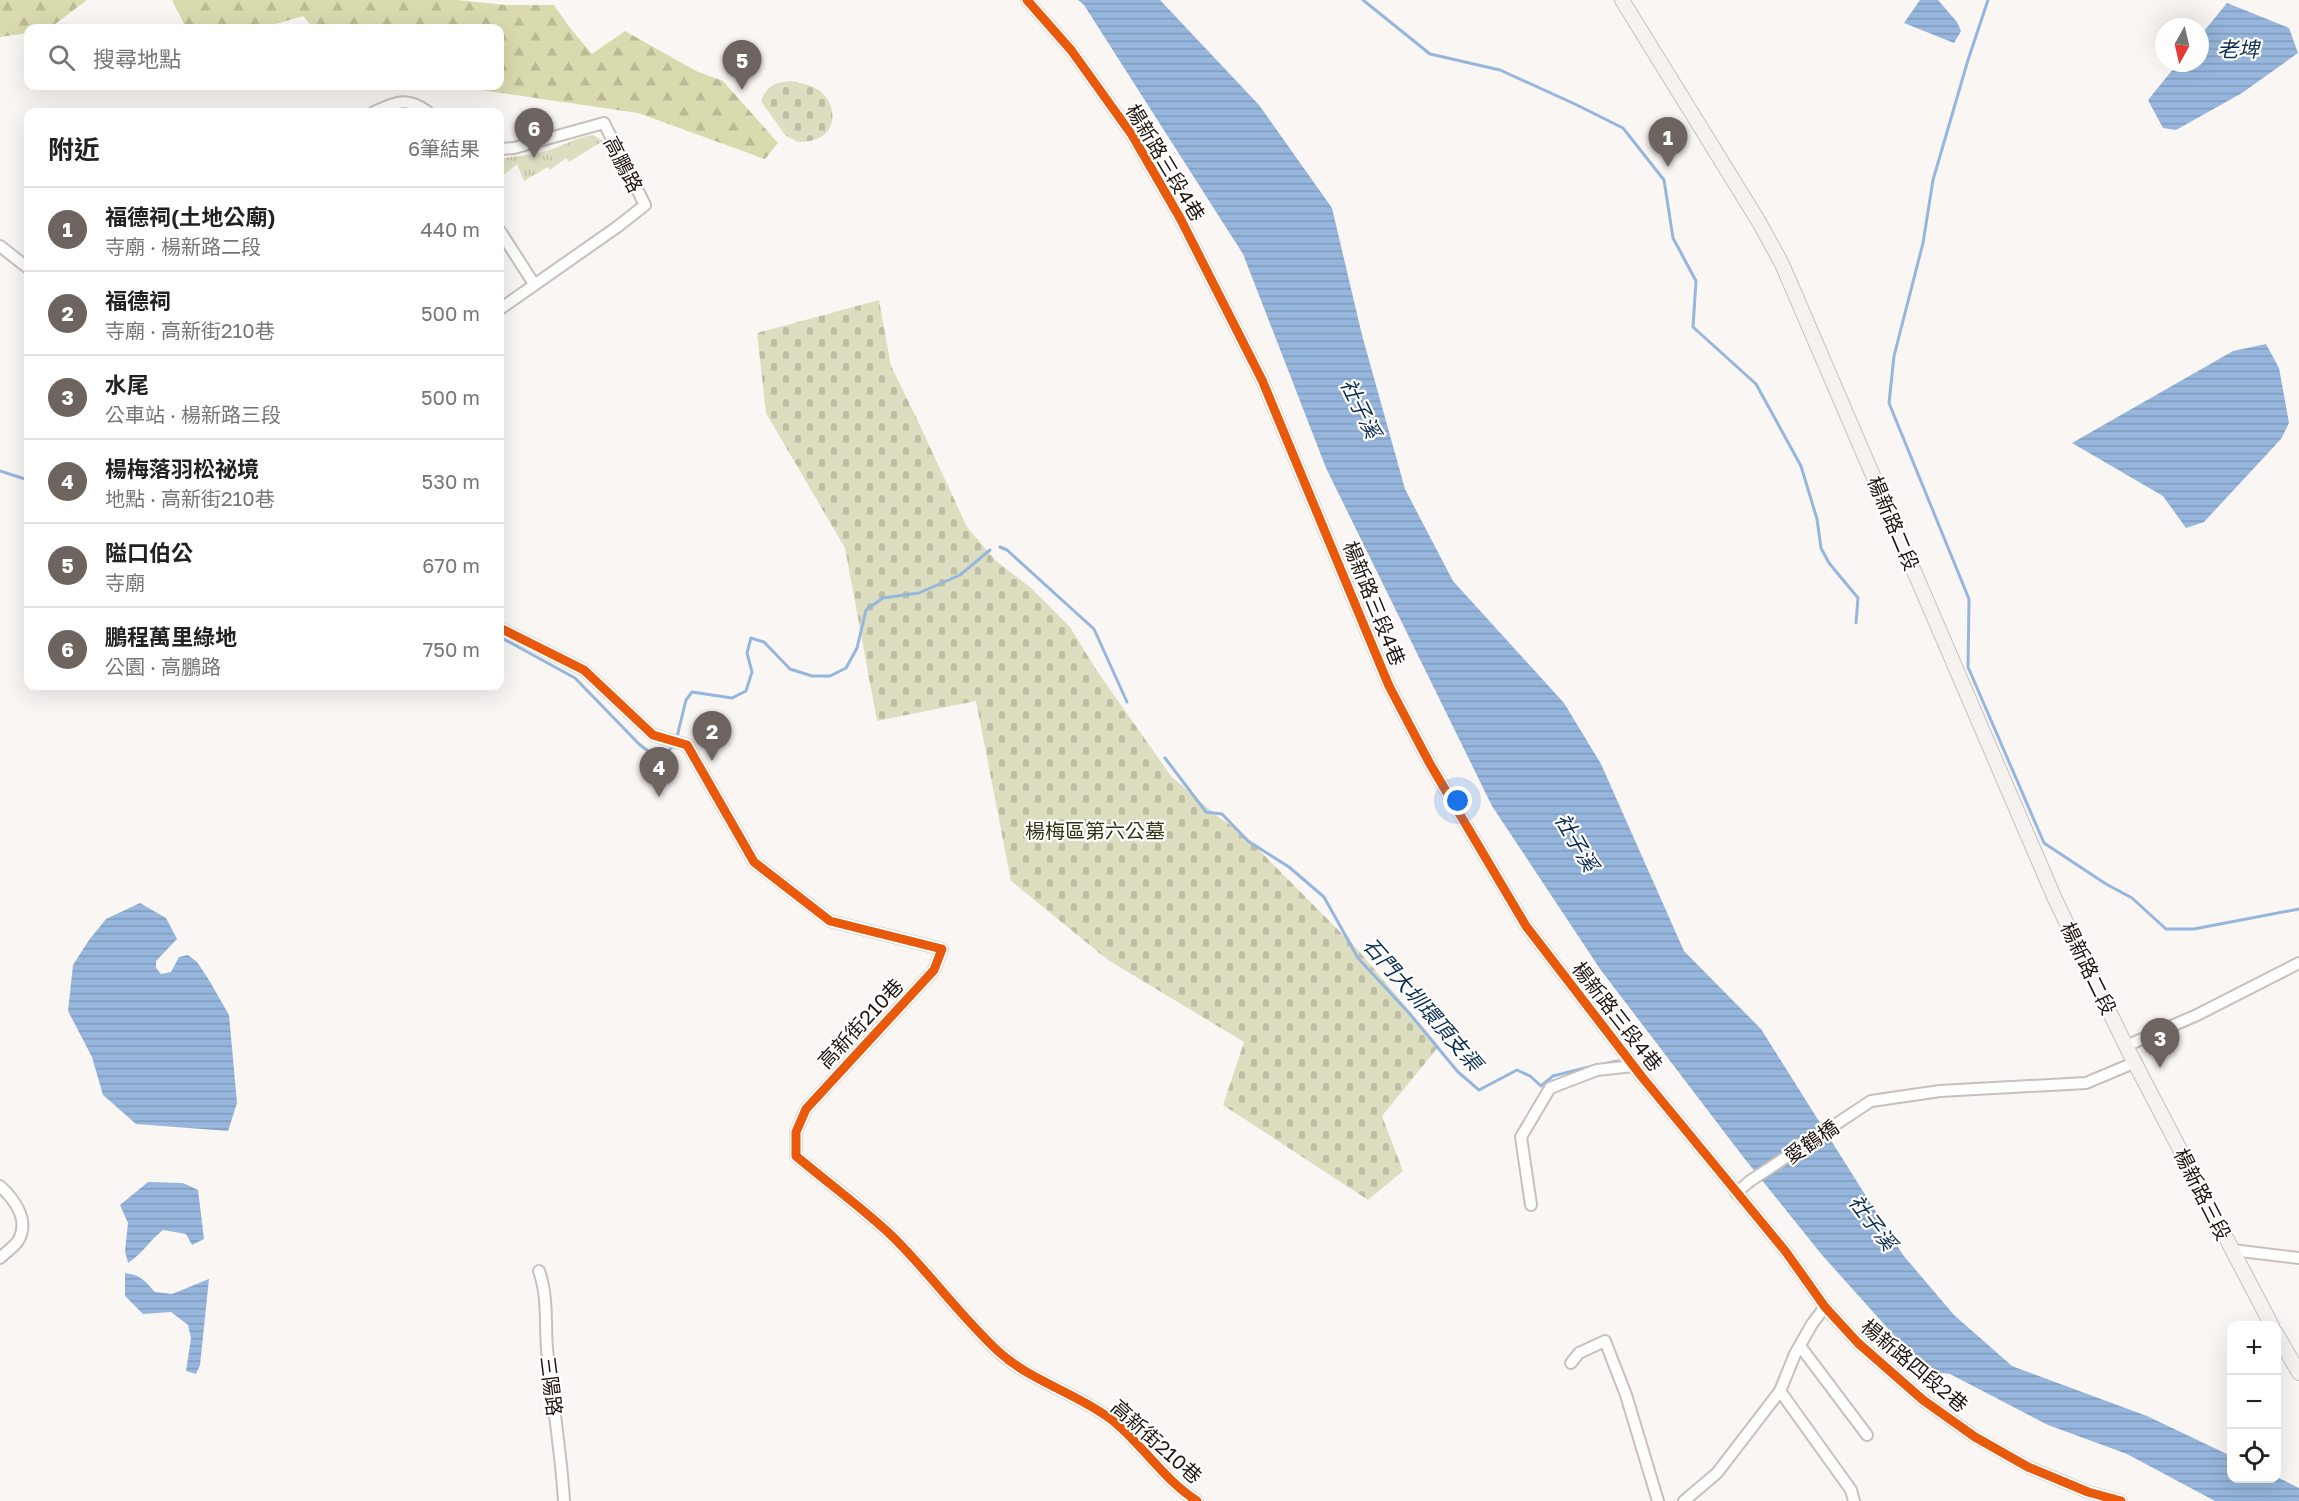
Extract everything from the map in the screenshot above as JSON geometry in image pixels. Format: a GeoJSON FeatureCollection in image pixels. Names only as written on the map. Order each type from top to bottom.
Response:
{"type":"FeatureCollection","features":[{"type":"Feature","properties":{"kind":"main road","name":"楊新路二段"},"geometry":{"type":"LineString","coordinates":[[1622,0],[1759,222],[1782,264],[2014,808],[2055,899],[2126,1046],[2136,1062]]}},
{"type":"Feature","properties":{"kind":"main road","name":"楊新路三段"},"geometry":{"type":"LineString","coordinates":[[2136,1062],[2269,1321]]}},
{"type":"Feature","properties":{"kind":"main road"},"geometry":{"type":"LineString","coordinates":[[2281,1340],[2299,1373]]}},
{"type":"Feature","properties":{"kind":"street","name":"楊新路三段4巷"},"geometry":{"type":"LineString","coordinates":[[1027,0],[1071,50],[1132,135],[1180,218],[1262,380],[1389,686],[1430,764],[1526,926],[1736,1193]]}},
{"type":"Feature","properties":{"kind":"street"},"geometry":{"type":"LineString","coordinates":[[383,108],[405,101],[422,108]]}},
{"type":"Feature","properties":{"kind":"street","name":"高鵬路"},"geometry":{"type":"LineString","coordinates":[[504,149],[604,123],[645,205],[504,306]]}},
{"type":"Feature","properties":{"kind":"street"},"geometry":{"type":"LineString","coordinates":[[504,237],[534,284]]}},
{"type":"Feature","properties":{"kind":"street"},"geometry":{"type":"LineString","coordinates":[[0,246],[24,265]]}},
{"type":"Feature","properties":{"kind":"street","name":"高新街210巷"},"geometry":{"type":"LineString","coordinates":[[504,630],[584,670],[653,735],[687,745],[754,862],[830,921],[942,949],[934,970],[806,1109],[796,1132],[796,1156],[891,1236],[1000,1353],[1023,1370],[1072,1395],[1110,1419],[1132,1437],[1160,1471],[1197,1501]]}},
{"type":"Feature","properties":{"kind":"street"},"geometry":{"type":"LineString","coordinates":[[2126,1046],[2197,1015],[2299,963]]}},
{"type":"Feature","properties":{"kind":"street","name":"愛鶴橋"},"geometry":{"type":"LineString","coordinates":[[1736,1193],[1750,1181],[1871,1101],[1940,1091],[2086,1083],[2136,1062]]}},
{"type":"Feature","properties":{"kind":"street"},"geometry":{"type":"LineString","coordinates":[[1531,1205],[1521,1137],[1550,1088],[1597,1070],[1634,1066]]}},
{"type":"Feature","properties":{"kind":"street"},"geometry":{"type":"LineString","coordinates":[[0,1186],[22,1214],[22,1227],[18,1242],[0,1258]]}},
{"type":"Feature","properties":{"kind":"street","name":"楊新路四段2巷"},"geometry":{"type":"LineString","coordinates":[[1736,1193],[1786,1252],[1825,1307],[1858,1343],[1923,1401],[1975,1437],[2028,1467],[2088,1492],[2121,1501]]}},
{"type":"Feature","properties":{"kind":"street"},"geometry":{"type":"LineString","coordinates":[[2232,1250],[2299,1258]]}},
{"type":"Feature","properties":{"kind":"street","name":"三陽路"},"geometry":{"type":"LineString","coordinates":[[539,1271],[544,1285],[547,1348],[564,1501]]}},
{"type":"Feature","properties":{"kind":"street"},"geometry":{"type":"LineString","coordinates":[[1684,1501],[1717,1473],[1780,1392],[1800,1346],[1825,1307]]}},
{"type":"Feature","properties":{"kind":"street"},"geometry":{"type":"LineString","coordinates":[[1571,1363],[1579,1353],[1605,1341],[1626,1395],[1658,1501]]}},
{"type":"Feature","properties":{"kind":"street"},"geometry":{"type":"LineString","coordinates":[[1800,1346],[1867,1436]]}},
{"type":"Feature","properties":{"kind":"street"},"geometry":{"type":"LineString","coordinates":[[1780,1392],[1851,1491],[1854,1501]]}},
{"type":"Feature","properties":{"kind":"green space"},"geometry":{"type":"Polygon","coordinates":[[[0,0],[87,0],[55,24],[24,24],[24,34],[0,37],[0,0]]]}},
{"type":"Feature","properties":{"kind":"green space"},"geometry":{"type":"Polygon","coordinates":[[[172,0],[457,0],[506,5],[554,5],[592,54],[625,31],[696,71],[723,81],[778,143],[765,159],[638,113],[480,90],[504,90],[504,24],[310,24],[303,16],[276,24],[184,24],[172,0]]]}},
{"type":"Feature","properties":{"kind":"green space"},"geometry":{"type":"Polygon","coordinates":[[[792,81],[816,88],[830,103],[832,122],[830,128],[818,138],[798,142],[785,135],[761,101],[766,91],[773,85],[792,81]]]}},
{"type":"Feature","properties":{"kind":"green space"},"geometry":{"type":"Polygon","coordinates":[[[593,135],[603,141],[569,162],[566,158],[550,170],[548,167],[524,181],[517,164],[504,175],[504,158],[547,151],[593,135]]]}},
{"type":"Feature","properties":{"kind":"green space","name":"楊梅區第六公墓"},"geometry":{"type":"Polygon","coordinates":[[[879,300],[891,366],[967,527],[995,560],[1031,588],[1070,627],[1097,671],[1171,776],[1217,816],[1242,833],[1358,950],[1439,1046],[1382,1116],[1403,1171],[1368,1200],[1223,1105],[1244,1042],[1108,960],[1011,881],[976,701],[877,721],[845,548],[766,413],[757,333],[879,300]]]}},
{"type":"Feature","properties":{"kind":"water"},"geometry":{"type":"Polygon","coordinates":[[[1078,0],[1160,0],[1259,105],[1332,208],[1362,335],[1405,489],[1453,581],[1564,703],[1601,764],[1684,951],[1761,1029],[1903,1255],[1954,1315],[2012,1366],[2147,1416],[2227,1454],[2227,1483],[2281,1483],[2281,1479],[2299,1488],[2299,1501],[2215,1501],[2127,1454],[2048,1425],[1950,1374],[1926,1371],[1822,1255],[1744,1158],[1600,969],[1492,806],[1326,468],[1243,254],[1084,5],[1078,0]]]}},
{"type":"Feature","properties":{"kind":"water"},"geometry":{"type":"Polygon","coordinates":[[[1920,0],[1938,0],[1957,22],[1961,31],[1954,43],[1904,23],[1920,0]]]}},
{"type":"Feature","properties":{"kind":"water","name":"老埤"},"geometry":{"type":"Polygon","coordinates":[[[2227,3],[2289,28],[2298,53],[2242,93],[2176,130],[2163,128],[2148,100],[2171,72],[2209,72],[2209,25],[2227,3]]]}},
{"type":"Feature","properties":{"kind":"water"},"geometry":{"type":"Polygon","coordinates":[[[2266,344],[2279,368],[2289,423],[2281,439],[2204,522],[2186,528],[2163,496],[2072,443],[2233,351],[2266,344]]]}},
{"type":"Feature","properties":{"kind":"water"},"geometry":{"type":"Polygon","coordinates":[[[140,903],[166,918],[177,939],[156,961],[156,968],[161,974],[171,972],[179,957],[188,955],[197,962],[229,1015],[237,1103],[228,1131],[136,1124],[103,1095],[92,1057],[68,1011],[73,965],[89,940],[106,919],[140,903]]]}},
{"type":"Feature","properties":{"kind":"water"},"geometry":{"type":"Polygon","coordinates":[[[148,1182],[183,1183],[198,1190],[204,1239],[192,1245],[186,1234],[163,1230],[128,1263],[125,1251],[128,1223],[120,1205],[148,1182]]]}},
{"type":"Feature","properties":{"kind":"water"},"geometry":{"type":"Polygon","coordinates":[[[125,1273],[139,1277],[155,1292],[172,1294],[209,1279],[200,1365],[196,1374],[186,1371],[191,1338],[188,1325],[171,1312],[143,1314],[125,1296],[125,1273]]]}},
{"type":"Feature","properties":{"kind":"waterway","name":"社子溪"},"geometry":{"type":"LineString","coordinates":[[1363,0],[1430,54],[1500,70],[1623,128],[1664,180],[1673,238],[1696,281],[1693,327],[1756,384],[1801,466],[1817,519],[1821,548],[1829,563],[1858,598],[1856,623]]}},
{"type":"Feature","properties":{"kind":"waterway"},"geometry":{"type":"LineString","coordinates":[[1988,0],[1933,180],[1923,243],[1894,356],[1889,403],[1969,599],[1968,667],[2044,843],[2106,884],[2132,898],[2166,929],[2194,929],[2299,909]]}},
{"type":"Feature","properties":{"kind":"waterway","name":"石門大圳環頂支渠"},"geometry":{"type":"LineString","coordinates":[[0,471],[24,479]]}},
{"type":"Feature","properties":{"kind":"waterway","name":"石門大圳環頂支渠"},"geometry":{"type":"LineString","coordinates":[[1000,547],[1007,550],[1094,629],[1127,702]]}},
{"type":"Feature","properties":{"kind":"waterway","name":"石門大圳環頂支渠"},"geometry":{"type":"LineString","coordinates":[[504,639],[575,678],[639,744],[658,759],[675,745],[686,700],[692,692],[732,698],[746,691],[752,672],[747,653],[751,638],[764,642],[790,669],[812,676],[830,676],[846,668],[857,648],[866,610],[883,598],[919,593],[960,575],[990,550]]}},
{"type":"Feature","properties":{"kind":"waterway","name":"石門大圳環頂支渠"},"geometry":{"type":"LineString","coordinates":[[1165,758],[1206,812],[1222,814],[1248,841],[1289,867],[1324,897],[1358,958],[1409,1013],[1458,1072],[1479,1090],[1517,1070],[1530,1076],[1541,1086],[1553,1076],[1593,1066]]}},
{"type":"Feature","properties":{"kind":"waterway","name":"石門大圳環頂支渠"},"geometry":{"type":"LineString","coordinates":[[1603,1064],[1618,1061]]}},
{"type":"Feature","properties":{"kind":"cycle path"},"geometry":{"type":"LineString","coordinates":[[1027,0],[1071,50],[1132,135],[1180,218],[1262,380],[1389,686],[1430,764],[1526,926],[1642,1077],[1786,1252],[1825,1307],[1858,1343],[1923,1400],[1975,1437],[2028,1467],[2088,1492],[2121,1501]]}},
{"type":"Feature","properties":{"kind":"cycle path"},"geometry":{"type":"LineString","coordinates":[[504,630],[584,670],[653,735],[687,745],[754,862],[830,921],[942,949],[934,970],[806,1109],[796,1132],[796,1156],[891,1235],[999,1352],[1040,1380],[1084,1402],[1112,1420],[1174,1483],[1197,1501]]}},
{"type":"Feature","properties":{"kind":"place","name":"隘口伯公"},"geometry":{"type":"Point","coordinates":[742,90]}},
{"type":"Feature","properties":{"kind":"place","name":"鵬程萬里綠地"},"geometry":{"type":"Point","coordinates":[534,158]}},
{"type":"Feature","properties":{"kind":"place","name":"福德祠(土地公廟)"},"geometry":{"type":"Point","coordinates":[1668,167]}},
{"type":"Feature","properties":{"kind":"place","name":"福德祠"},"geometry":{"type":"Point","coordinates":[712,761]}},
{"type":"Feature","properties":{"kind":"place","name":"楊梅落羽松祕境"},"geometry":{"type":"Point","coordinates":[659,797]}},
{"type":"Feature","properties":{"kind":"place","name":"水尾"},"geometry":{"type":"Point","coordinates":[2160,1068]}}]}
